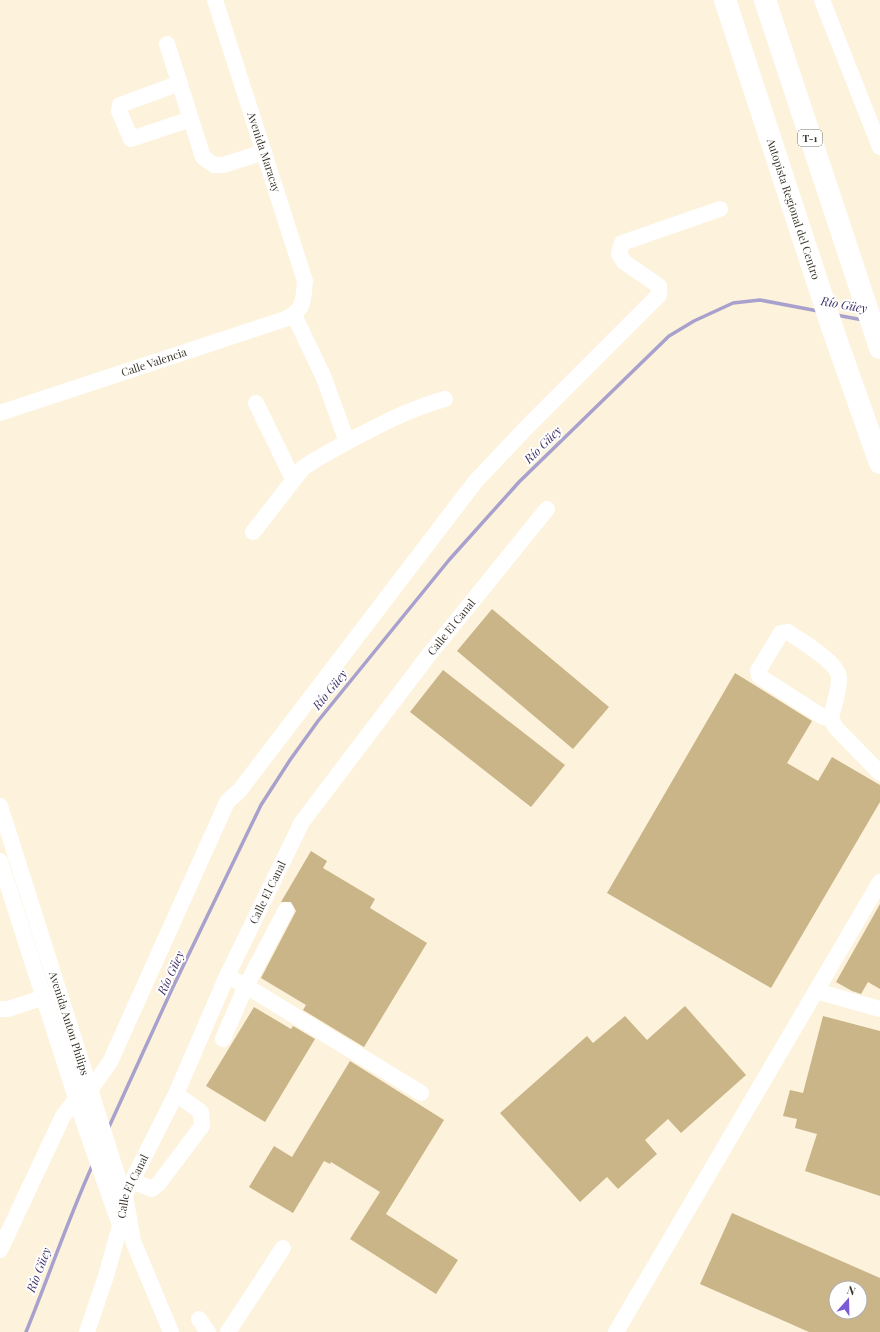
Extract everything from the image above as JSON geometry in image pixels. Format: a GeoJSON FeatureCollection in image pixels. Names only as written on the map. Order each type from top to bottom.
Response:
{"type":"FeatureCollection","features":[{"type":"Feature","properties":{"kind":"highway","name":"Autopista Regional del Centro"},"geometry":{"type":"LineString","coordinates":[[725,0],[836,336],[880,463]]}},
{"type":"Feature","properties":{"kind":"highway","name":"T-1"},"geometry":{"type":"LineString","coordinates":[[765,0],[880,348]]}},
{"type":"Feature","properties":{"kind":"street","name":"Avenida Maracay"},"geometry":{"type":"LineString","coordinates":[[215,0],[305,281],[298,310]]}},
{"type":"Feature","properties":{"kind":"street"},"geometry":{"type":"LineString","coordinates":[[822,0],[879,143]]}},
{"type":"Feature","properties":{"kind":"street"},"geometry":{"type":"LineString","coordinates":[[167,44],[203,157],[214,165],[223,165],[264,152]]}},
{"type":"Feature","properties":{"kind":"street"},"geometry":{"type":"LineString","coordinates":[[180,84],[120,105],[119,111],[131,139],[191,119]]}},
{"type":"Feature","properties":{"kind":"street"},"geometry":{"type":"LineString","coordinates":[[0,1250],[63,1116],[76,1099],[91,1089],[110,1062],[227,802],[240,790],[475,482],[531,423],[659,296],[659,286],[624,262],[619,254],[619,249],[622,243],[720,209]]}},
{"type":"Feature","properties":{"kind":"street"},"geometry":{"type":"LineString","coordinates":[[298,310],[347,442]]}},
{"type":"Feature","properties":{"kind":"street","name":"Calle Valencia"},"geometry":{"type":"LineString","coordinates":[[0,413],[298,310]]}},
{"type":"Feature","properties":{"kind":"street"},"geometry":{"type":"LineString","coordinates":[[253,532],[293,479],[315,460],[395,416],[418,406],[445,399]]}},
{"type":"Feature","properties":{"kind":"street"},"geometry":{"type":"LineString","coordinates":[[256,403],[293,479]]}},
{"type":"Feature","properties":{"kind":"street","name":"Calle El Canal"},"geometry":{"type":"LineString","coordinates":[[87,1332],[106,1276],[120,1226],[121,1188],[176,1094],[227,976],[302,822],[428,656],[547,509]]}},
{"type":"Feature","properties":{"kind":"street"},"geometry":{"type":"LineString","coordinates":[[831,719],[823,717],[759,676],[758,671],[781,633],[788,632],[832,663],[838,670],[840,678],[831,719],[836,728],[880,773]]}},
{"type":"Feature","properties":{"kind":"street","name":"Avenida Anton Philips"},"geometry":{"type":"LineString","coordinates":[[0,806],[91,1089],[121,1188],[133,1241],[171,1332]]}},
{"type":"Feature","properties":{"kind":"street","name":"Avenida Anton Philips"},"geometry":{"type":"LineString","coordinates":[[0,861],[83,1120],[121,1188]]}},
{"type":"Feature","properties":{"kind":"street"},"geometry":{"type":"LineString","coordinates":[[616,1332],[880,882]]}},
{"type":"Feature","properties":{"kind":"street"},"geometry":{"type":"LineString","coordinates":[[223,1039],[246,986],[286,910]]}},
{"type":"Feature","properties":{"kind":"street"},"geometry":{"type":"LineString","coordinates":[[227,976],[421,1092]]}},
{"type":"Feature","properties":{"kind":"street"},"geometry":{"type":"LineString","coordinates":[[816,991],[880,1009]]}},
{"type":"Feature","properties":{"kind":"street"},"geometry":{"type":"LineString","coordinates":[[3,1011],[60,992]]}},
{"type":"Feature","properties":{"kind":"street"},"geometry":{"type":"LineString","coordinates":[[121,1188],[152,1189],[159,1183],[202,1126],[200,1112],[176,1094]]}},
{"type":"Feature","properties":{"kind":"street","name":"Avenida Anton Philips"},"geometry":{"type":"LineString","coordinates":[[120,1226],[133,1241]]}},
{"type":"Feature","properties":{"kind":"street"},"geometry":{"type":"LineString","coordinates":[[228,1332],[283,1248]]}},
{"type":"Feature","properties":{"kind":"building"},"geometry":{"type":"Polygon","coordinates":[[[492,609],[609,707],[573,749],[457,651],[492,609]]]}},
{"type":"Feature","properties":{"kind":"building"},"geometry":{"type":"Polygon","coordinates":[[[443,670],[565,765],[531,807],[410,712],[443,670]]]}},
{"type":"Feature","properties":{"kind":"building"},"geometry":{"type":"Polygon","coordinates":[[[735,673],[812,721],[787,763],[818,781],[832,757],[880,785],[880,802],[771,988],[607,893],[735,673]]]}},
{"type":"Feature","properties":{"kind":"building"},"geometry":{"type":"Polygon","coordinates":[[[311,851],[327,861],[323,868],[375,899],[370,908],[427,943],[364,1047],[303,1010],[306,1005],[261,978],[296,911],[291,902],[281,902],[311,851]]]}},
{"type":"Feature","properties":{"kind":"building"},"geometry":{"type":"Polygon","coordinates":[[[880,904],[880,989],[868,982],[861,994],[836,982],[880,904]]]}},
{"type":"Feature","properties":{"kind":"building"},"geometry":{"type":"Polygon","coordinates":[[[685,1006],[746,1075],[681,1133],[668,1119],[645,1140],[657,1154],[618,1189],[607,1177],[580,1202],[500,1113],[587,1036],[593,1043],[625,1016],[647,1040],[685,1006]]]}},
{"type":"Feature","properties":{"kind":"building"},"geometry":{"type":"Polygon","coordinates":[[[254,1007],[291,1029],[293,1026],[315,1039],[265,1122],[206,1086],[254,1007]]]}},
{"type":"Feature","properties":{"kind":"building"},"geometry":{"type":"Polygon","coordinates":[[[823,1016],[880,1031],[880,1196],[805,1171],[817,1134],[795,1128],[797,1119],[783,1116],[790,1090],[803,1093],[823,1016]]]}},
{"type":"Feature","properties":{"kind":"building"},"geometry":{"type":"Polygon","coordinates":[[[350,1061],[444,1120],[386,1214],[458,1260],[436,1294],[350,1239],[380,1192],[331,1162],[330,1164],[324,1161],[293,1213],[249,1187],[274,1146],[292,1157],[350,1061]]]}},
{"type":"Feature","properties":{"kind":"building"},"geometry":{"type":"Polygon","coordinates":[[[732,1213],[880,1278],[880,1332],[809,1332],[700,1284],[732,1213]]]}},
{"type":"Feature","properties":{"kind":"waterway","name":"Río Güey"},"geometry":{"type":"LineString","coordinates":[[108,1129],[172,989],[261,805],[290,760],[318,721],[449,560],[519,482],[669,336],[694,321],[733,303],[760,300],[818,311]]}},
{"type":"Feature","properties":{"kind":"waterway","name":"Río Güey"},"geometry":{"type":"LineString","coordinates":[[836,315],[863,320]]}},
{"type":"Feature","properties":{"kind":"waterway","name":"Río Güey"},"geometry":{"type":"LineString","coordinates":[[26,1332],[93,1164]]}}]}
